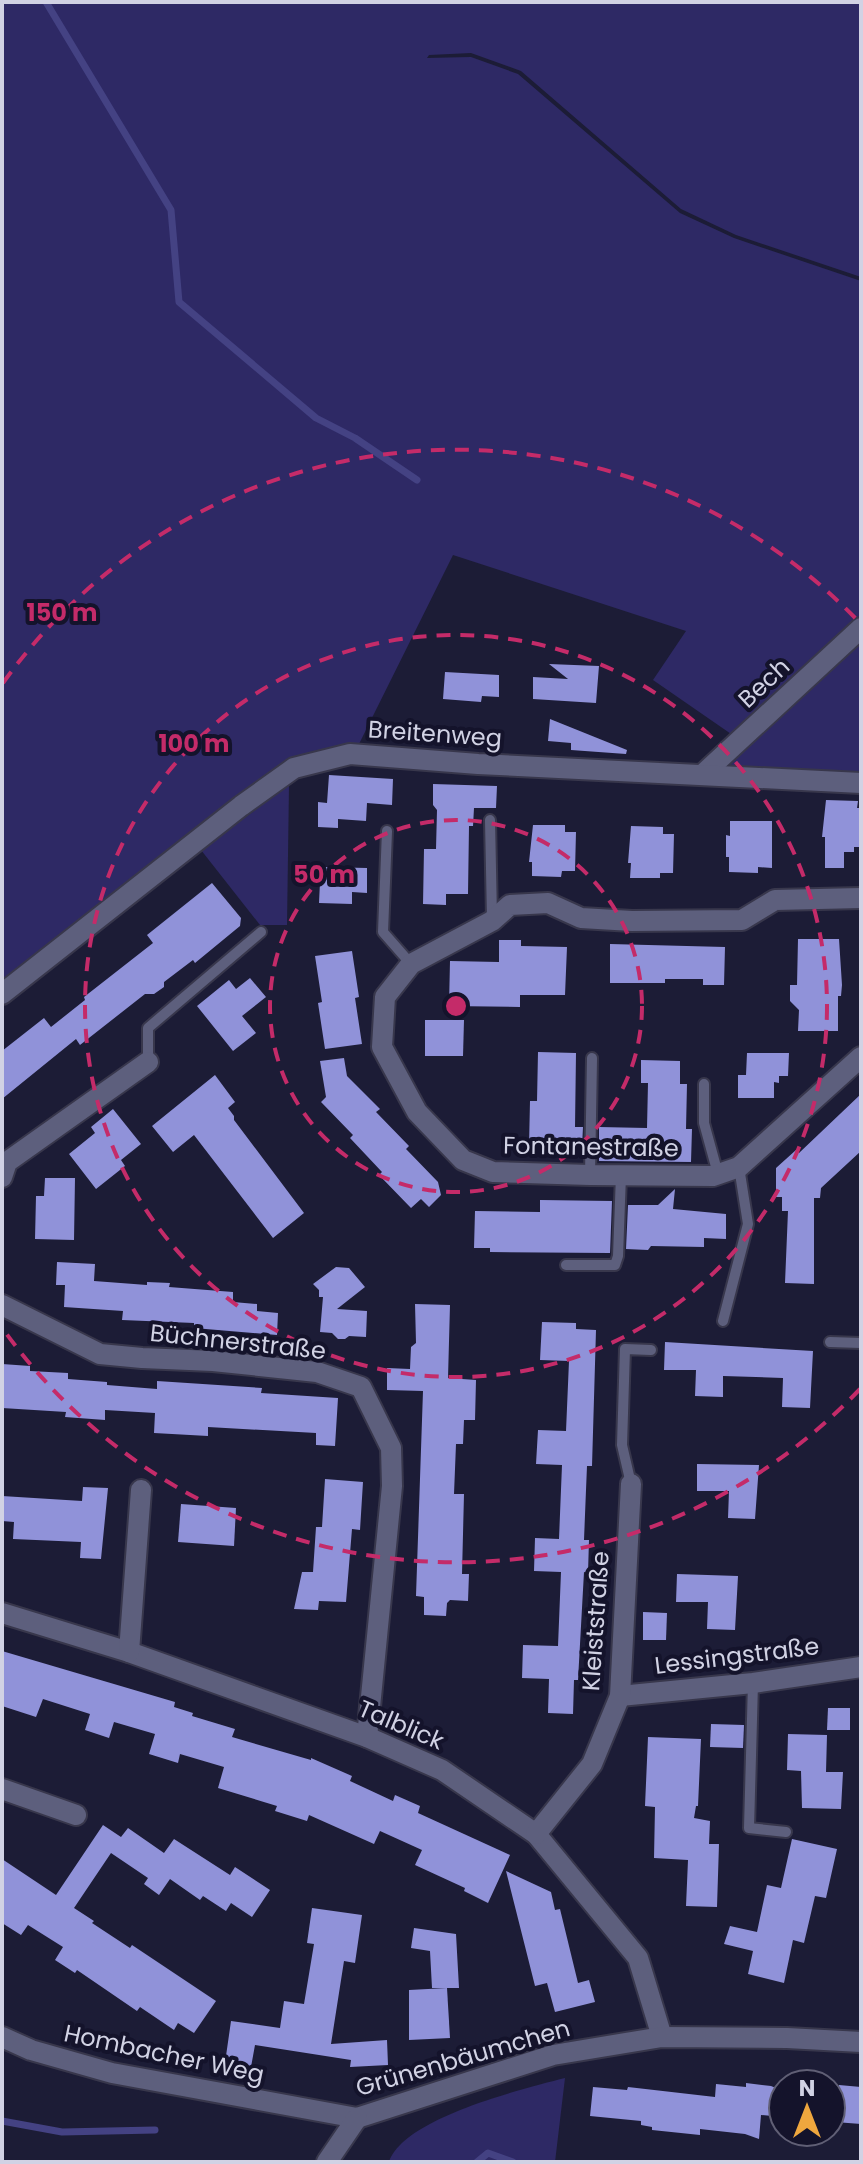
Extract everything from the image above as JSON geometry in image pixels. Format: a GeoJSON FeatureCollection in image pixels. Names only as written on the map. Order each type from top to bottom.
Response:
{"type":"FeatureCollection","features":[{"type":"Feature","properties":{"kind":"street","name":"Bech"},"geometry":{"type":"LineString","coordinates":[[702,775],[861,628]]}},
{"type":"Feature","properties":{"kind":"street","name":"Breitenweg"},"geometry":{"type":"LineString","coordinates":[[2,994],[294,768],[350,754],[478,764],[861,783]]}},
{"type":"Feature","properties":{"kind":"street"},"geometry":{"type":"LineString","coordinates":[[411,964],[492,921],[510,905],[548,903],[581,918],[742,920],[775,900],[861,898]]}},
{"type":"Feature","properties":{"kind":"street","name":"Fontanestraße"},"geometry":{"type":"LineString","coordinates":[[411,964],[385,997],[382,1047],[417,1112],[463,1160],[493,1172],[718,1174],[739,1167],[861,1057]]}},
{"type":"Feature","properties":{"kind":"street"},"geometry":{"type":"LineString","coordinates":[[2,1177],[7,1162],[148,1062]]}},
{"type":"Feature","properties":{"kind":"street","name":"Büchnerstraße"},"geometry":{"type":"LineString","coordinates":[[2,1305],[100,1354],[317,1372],[361,1387],[391,1448],[367,1737]]}},
{"type":"Feature","properties":{"kind":"street","name":"Kleiststraße"},"geometry":{"type":"LineString","coordinates":[[536,1834],[592,1764],[620,1696],[631,1484]]}},
{"type":"Feature","properties":{"kind":"street"},"geometry":{"type":"LineString","coordinates":[[129,1652],[141,1490]]}},
{"type":"Feature","properties":{"kind":"street","name":"Talblick"},"geometry":{"type":"LineString","coordinates":[[2,1613],[129,1652],[367,1737],[442,1770],[536,1834],[638,1958],[662,2037]]}},
{"type":"Feature","properties":{"kind":"street","name":"Lessingstraße"},"geometry":{"type":"LineString","coordinates":[[620,1696],[753,1683],[861,1667]]}},
{"type":"Feature","properties":{"kind":"street"},"geometry":{"type":"LineString","coordinates":[[2,1789],[76,1815]]}},
{"type":"Feature","properties":{"kind":"street","name":"Hombacher Weg"},"geometry":{"type":"LineString","coordinates":[[2,2037],[31,2050],[112,2073],[271,2104]]}},
{"type":"Feature","properties":{"kind":"street","name":"Grünenbäumchen"},"geometry":{"type":"LineString","coordinates":[[271,2104],[357,2118],[553,2055],[662,2037],[861,2042]]}},
{"type":"Feature","properties":{"kind":"street"},"geometry":{"type":"LineString","coordinates":[[327,2162],[357,2118]]}},
{"type":"Feature","properties":{"kind":"lane"},"geometry":{"type":"LineString","coordinates":[[490,820],[492,921]]}},
{"type":"Feature","properties":{"kind":"lane"},"geometry":{"type":"LineString","coordinates":[[387,831],[383,932],[411,964]]}},
{"type":"Feature","properties":{"kind":"lane"},"geometry":{"type":"LineString","coordinates":[[148,1062],[148,1028],[261,932]]}},
{"type":"Feature","properties":{"kind":"lane"},"geometry":{"type":"LineString","coordinates":[[590,1175],[592,1058]]}},
{"type":"Feature","properties":{"kind":"lane"},"geometry":{"type":"LineString","coordinates":[[704,1084],[704,1123],[718,1174]]}},
{"type":"Feature","properties":{"kind":"lane"},"geometry":{"type":"LineString","coordinates":[[723,1321],[748,1224],[739,1167]]}},
{"type":"Feature","properties":{"kind":"lane"},"geometry":{"type":"LineString","coordinates":[[566,1265],[615,1265],[621,1175]]}},
{"type":"Feature","properties":{"kind":"lane"},"geometry":{"type":"LineString","coordinates":[[830,1342],[861,1343]]}},
{"type":"Feature","properties":{"kind":"lane"},"geometry":{"type":"LineString","coordinates":[[631,1484],[622,1445],[625,1349],[651,1350]]}},
{"type":"Feature","properties":{"kind":"lane"},"geometry":{"type":"LineString","coordinates":[[753,1683],[749,1828],[786,1832]]}},
{"type":"Feature","properties":{"kind":"shaded area"},"geometry":{"type":"Polygon","coordinates":[[[2,2],[861,2],[861,277],[736,235],[681,209],[521,71],[471,53],[429,55],[427,58],[471,57],[518,74],[680,213],[734,238],[861,281],[861,623],[734,736],[653,680],[686,631],[453,555],[357,748],[326,749],[292,760],[2,988],[2,2]]]}},
{"type":"Feature","properties":{"kind":"shaded area"},"geometry":{"type":"Polygon","coordinates":[[[861,633],[861,776],[719,766],[861,633]]]}},
{"type":"Feature","properties":{"kind":"shaded area"},"geometry":{"type":"Polygon","coordinates":[[[289,785],[287,925],[260,925],[201,850],[289,785]]]}},
{"type":"Feature","properties":{"kind":"shaded area"},"geometry":{"type":"Polygon","coordinates":[[[565,2078],[555,2162],[389,2162],[399,2146],[440,2119],[494,2098],[565,2078]]]}},
{"type":"Feature","properties":{"kind":"building"},"geometry":{"type":"Polygon","coordinates":[[[549,664],[599,666],[596,703],[533,699],[533,677],[568,679],[549,664]]]}},
{"type":"Feature","properties":{"kind":"building"},"geometry":{"type":"Polygon","coordinates":[[[445,672],[499,675],[499,697],[482,696],[481,702],[443,699],[445,672]]]}},
{"type":"Feature","properties":{"kind":"building"},"geometry":{"type":"Polygon","coordinates":[[[550,719],[627,750],[626,754],[571,750],[571,743],[548,741],[550,719]]]}},
{"type":"Feature","properties":{"kind":"building"},"geometry":{"type":"Polygon","coordinates":[[[329,775],[393,779],[392,805],[367,803],[366,821],[338,819],[338,828],[318,827],[318,802],[327,803],[329,775]]]}},
{"type":"Feature","properties":{"kind":"building"},"geometry":{"type":"Polygon","coordinates":[[[433,784],[497,786],[496,808],[474,808],[473,826],[469,826],[468,894],[446,894],[446,905],[423,904],[424,849],[436,849],[437,810],[433,805],[433,784]]]}},
{"type":"Feature","properties":{"kind":"building"},"geometry":{"type":"Polygon","coordinates":[[[826,800],[858,801],[857,808],[861,808],[861,847],[854,847],[854,852],[844,852],[844,868],[825,868],[825,837],[822,837],[826,800]]]}},
{"type":"Feature","properties":{"kind":"building"},"geometry":{"type":"Polygon","coordinates":[[[730,821],[772,821],[772,868],[758,867],[758,873],[729,872],[726,835],[730,836],[730,821]]]}},
{"type":"Feature","properties":{"kind":"building"},"geometry":{"type":"Polygon","coordinates":[[[533,825],[565,825],[565,832],[576,832],[575,871],[562,871],[561,877],[532,876],[532,862],[529,862],[533,825]]]}},
{"type":"Feature","properties":{"kind":"building"},"geometry":{"type":"Polygon","coordinates":[[[631,826],[663,827],[663,834],[674,834],[673,873],[660,873],[660,878],[630,878],[631,826]]]}},
{"type":"Feature","properties":{"kind":"building"},"geometry":{"type":"Polygon","coordinates":[[[324,867],[367,868],[367,893],[352,892],[352,904],[319,903],[324,867]]]}},
{"type":"Feature","properties":{"kind":"building"},"geometry":{"type":"Polygon","coordinates":[[[212,883],[241,918],[240,926],[195,963],[193,960],[164,982],[164,987],[154,994],[145,994],[80,1045],[76,1039],[2,1099],[2,1051],[44,1018],[51,1027],[85,1000],[84,997],[153,943],[147,935],[212,883]]]}},
{"type":"Feature","properties":{"kind":"building"},"geometry":{"type":"Polygon","coordinates":[[[798,939],[839,939],[842,985],[841,996],[838,996],[838,1031],[798,1031],[799,1010],[790,1001],[790,985],[797,985],[798,939]]]}},
{"type":"Feature","properties":{"kind":"building"},"geometry":{"type":"Polygon","coordinates":[[[499,940],[521,940],[521,946],[567,947],[565,995],[520,995],[520,1007],[449,1006],[450,961],[499,962],[499,940]]]}},
{"type":"Feature","properties":{"kind":"building"},"geometry":{"type":"Polygon","coordinates":[[[610,944],[725,947],[724,985],[703,985],[703,979],[610,983],[610,944]]]}},
{"type":"Feature","properties":{"kind":"building"},"geometry":{"type":"Polygon","coordinates":[[[352,951],[362,1044],[325,1049],[315,956],[352,951]]]}},
{"type":"Feature","properties":{"kind":"building"},"geometry":{"type":"Polygon","coordinates":[[[250,978],[266,997],[242,1016],[256,1033],[233,1051],[197,1006],[229,980],[236,989],[250,978]]]}},
{"type":"Feature","properties":{"kind":"building"},"geometry":{"type":"Polygon","coordinates":[[[425,1020],[464,1020],[463,1056],[425,1056],[425,1020]]]}},
{"type":"Feature","properties":{"kind":"building"},"geometry":{"type":"Polygon","coordinates":[[[538,1052],[576,1053],[575,1127],[583,1127],[582,1147],[529,1146],[530,1101],[537,1101],[538,1052]]]}},
{"type":"Feature","properties":{"kind":"building"},"geometry":{"type":"Polygon","coordinates":[[[747,1053],[789,1053],[788,1076],[779,1076],[779,1083],[774,1082],[774,1098],[738,1098],[738,1075],[746,1075],[747,1053]]]}},
{"type":"Feature","properties":{"kind":"building"},"geometry":{"type":"Polygon","coordinates":[[[344,1058],[347,1076],[380,1109],[376,1112],[438,1182],[441,1195],[429,1207],[421,1199],[411,1208],[379,1175],[382,1172],[350,1138],[353,1135],[321,1102],[326,1097],[320,1061],[344,1058]]]}},
{"type":"Feature","properties":{"kind":"building"},"geometry":{"type":"Polygon","coordinates":[[[641,1060],[680,1061],[680,1084],[687,1084],[686,1129],[692,1129],[691,1162],[599,1161],[599,1127],[647,1128],[648,1083],[641,1083],[641,1060]]]}},
{"type":"Feature","properties":{"kind":"building"},"geometry":{"type":"Polygon","coordinates":[[[215,1075],[235,1102],[228,1108],[234,1120],[304,1213],[273,1238],[194,1135],[173,1152],[152,1126],[215,1075]]]}},
{"type":"Feature","properties":{"kind":"building"},"geometry":{"type":"Polygon","coordinates":[[[861,1094],[861,1151],[821,1188],[820,1198],[814,1198],[814,1284],[785,1283],[788,1211],[782,1211],[782,1197],[776,1197],[776,1168],[796,1150],[799,1153],[861,1094]]]}},
{"type":"Feature","properties":{"kind":"building"},"geometry":{"type":"Polygon","coordinates":[[[113,1109],[141,1144],[121,1160],[125,1166],[96,1189],[69,1154],[95,1133],[91,1127],[113,1109]]]}},
{"type":"Feature","properties":{"kind":"building"},"geometry":{"type":"Polygon","coordinates":[[[45,1178],[75,1178],[74,1240],[35,1239],[36,1196],[44,1196],[45,1178]]]}},
{"type":"Feature","properties":{"kind":"building"},"geometry":{"type":"Polygon","coordinates":[[[675,1189],[673,1209],[726,1214],[726,1239],[704,1238],[704,1247],[626,1249],[628,1205],[658,1205],[675,1189]]]}},
{"type":"Feature","properties":{"kind":"building"},"geometry":{"type":"Polygon","coordinates":[[[540,1200],[612,1201],[610,1253],[490,1252],[490,1248],[474,1248],[475,1211],[540,1212],[540,1200]]]}},
{"type":"Feature","properties":{"kind":"building"},"geometry":{"type":"Polygon","coordinates":[[[57,1262],[95,1264],[94,1281],[147,1285],[147,1282],[170,1283],[169,1287],[233,1292],[233,1302],[257,1304],[257,1311],[278,1313],[277,1335],[194,1328],[194,1323],[122,1320],[123,1311],[64,1307],[65,1285],[56,1285],[57,1262]]]}},
{"type":"Feature","properties":{"kind":"building"},"geometry":{"type":"Polygon","coordinates":[[[336,1267],[349,1268],[365,1287],[337,1309],[367,1311],[366,1337],[338,1339],[332,1333],[320,1332],[323,1297],[319,1297],[319,1290],[313,1284],[336,1267]]]}},
{"type":"Feature","properties":{"kind":"building"},"geometry":{"type":"Polygon","coordinates":[[[415,1304],[450,1305],[448,1378],[476,1380],[475,1420],[464,1420],[463,1444],[456,1444],[454,1494],[464,1494],[462,1574],[469,1574],[468,1601],[450,1600],[446,1616],[424,1615],[424,1597],[416,1596],[423,1391],[387,1390],[387,1368],[410,1369],[411,1347],[416,1343],[415,1304]]]}},
{"type":"Feature","properties":{"kind":"building"},"geometry":{"type":"Polygon","coordinates":[[[542,1322],[576,1323],[576,1329],[596,1330],[592,1466],[587,1466],[584,1540],[589,1540],[588,1573],[584,1572],[573,1714],[548,1713],[549,1679],[522,1678],[523,1645],[558,1646],[561,1572],[534,1571],[535,1538],[559,1539],[562,1465],[536,1464],[538,1430],[566,1431],[569,1361],[540,1360],[542,1322]]]}},
{"type":"Feature","properties":{"kind":"building"},"geometry":{"type":"Polygon","coordinates":[[[665,1342],[813,1351],[810,1408],[782,1407],[783,1378],[723,1376],[723,1397],[695,1396],[696,1370],[664,1370],[665,1342]]]}},
{"type":"Feature","properties":{"kind":"building"},"geometry":{"type":"Polygon","coordinates":[[[2,1364],[30,1366],[30,1371],[68,1373],[68,1379],[107,1382],[107,1385],[157,1389],[157,1381],[262,1388],[261,1393],[338,1398],[335,1446],[316,1445],[316,1433],[208,1427],[208,1436],[154,1433],[155,1413],[105,1410],[105,1420],[65,1417],[66,1412],[2,1408],[2,1364]]]}},
{"type":"Feature","properties":{"kind":"building"},"geometry":{"type":"Polygon","coordinates":[[[697,1464],[759,1465],[755,1519],[728,1518],[729,1491],[697,1491],[697,1464]]]}},
{"type":"Feature","properties":{"kind":"building"},"geometry":{"type":"Polygon","coordinates":[[[325,1479],[363,1482],[360,1530],[352,1529],[346,1602],[319,1601],[318,1610],[294,1609],[302,1572],[313,1572],[316,1527],[322,1527],[325,1479]]]}},
{"type":"Feature","properties":{"kind":"building"},"geometry":{"type":"Polygon","coordinates":[[[83,1487],[108,1488],[101,1559],[80,1558],[81,1542],[13,1539],[14,1522],[2,1521],[2,1496],[82,1501],[83,1487]]]}},
{"type":"Feature","properties":{"kind":"building"},"geometry":{"type":"Polygon","coordinates":[[[181,1504],[236,1508],[234,1546],[178,1542],[181,1504]]]}},
{"type":"Feature","properties":{"kind":"building"},"geometry":{"type":"Polygon","coordinates":[[[677,1574],[738,1576],[735,1630],[707,1629],[708,1602],[676,1602],[677,1574]]]}},
{"type":"Feature","properties":{"kind":"building"},"geometry":{"type":"Polygon","coordinates":[[[643,1612],[667,1613],[666,1640],[643,1640],[643,1612]]]}},
{"type":"Feature","properties":{"kind":"building"},"geometry":{"type":"Polygon","coordinates":[[[2,1651],[175,1702],[174,1707],[193,1713],[192,1716],[235,1729],[232,1737],[311,1758],[352,1776],[350,1781],[393,1801],[395,1795],[420,1806],[418,1813],[510,1855],[488,1903],[464,1891],[465,1888],[415,1865],[422,1850],[380,1831],[374,1844],[309,1815],[307,1821],[275,1811],[277,1806],[218,1788],[224,1767],[180,1754],[178,1763],[149,1754],[155,1734],[114,1722],[109,1738],[85,1730],[90,1714],[43,1699],[36,1717],[2,1706],[2,1651]]]}},
{"type":"Feature","properties":{"kind":"building"},"geometry":{"type":"Polygon","coordinates":[[[828,1708],[850,1708],[850,1730],[827,1730],[828,1708]]]}},
{"type":"Feature","properties":{"kind":"building"},"geometry":{"type":"Polygon","coordinates":[[[711,1724],[744,1725],[743,1748],[710,1747],[711,1724]]]}},
{"type":"Feature","properties":{"kind":"building"},"geometry":{"type":"Polygon","coordinates":[[[788,1734],[827,1735],[826,1772],[843,1772],[841,1809],[802,1808],[801,1771],[787,1770],[788,1734]]]}},
{"type":"Feature","properties":{"kind":"building"},"geometry":{"type":"Polygon","coordinates":[[[648,1737],[701,1739],[698,1806],[694,1818],[710,1821],[709,1844],[719,1844],[717,1907],[686,1906],[688,1860],[654,1858],[655,1807],[645,1806],[648,1737]]]}},
{"type":"Feature","properties":{"kind":"building"},"geometry":{"type":"Polygon","coordinates":[[[103,1825],[121,1837],[128,1828],[164,1853],[174,1839],[230,1875],[235,1867],[270,1890],[252,1917],[231,1903],[226,1911],[203,1896],[200,1900],[170,1879],[159,1895],[144,1884],[148,1878],[111,1853],[74,1908],[130,1948],[132,1945],[216,2001],[194,2033],[178,2023],[174,2030],[140,2007],[137,2011],[77,1970],[75,1973],[55,1960],[63,1947],[28,1925],[21,1935],[2,1923],[2,1859],[56,1895],[103,1825]]]}},
{"type":"Feature","properties":{"kind":"building"},"geometry":{"type":"Polygon","coordinates":[[[792,1839],[837,1849],[826,1898],[815,1896],[804,1943],[793,1940],[784,1983],[748,1974],[753,1951],[724,1944],[730,1926],[757,1932],[767,1885],[781,1888],[792,1839]]]}},
{"type":"Feature","properties":{"kind":"building"},"geometry":{"type":"Polygon","coordinates":[[[506,1871],[551,1892],[555,1910],[560,1909],[578,1983],[589,1980],[595,2002],[555,2012],[547,1983],[535,1986],[506,1871]]]}},
{"type":"Feature","properties":{"kind":"building"},"geometry":{"type":"Polygon","coordinates":[[[312,1908],[362,1915],[355,1963],[344,1961],[331,2044],[387,2040],[388,2065],[350,2067],[351,2060],[255,2045],[251,2067],[225,2063],[231,2021],[280,2028],[284,2001],[304,2004],[314,1944],[307,1943],[312,1908]]]}},
{"type":"Feature","properties":{"kind":"building"},"geometry":{"type":"Polygon","coordinates":[[[414,1928],[456,1934],[459,1988],[432,1988],[430,1951],[411,1948],[414,1928]]]}},
{"type":"Feature","properties":{"kind":"building"},"geometry":{"type":"Polygon","coordinates":[[[447,1988],[450,2038],[409,2040],[409,1990],[447,1988]]]}},
{"type":"Feature","properties":{"kind":"building"},"geometry":{"type":"Polygon","coordinates":[[[746,2083],[767,2086],[767,2116],[761,2115],[759,2139],[745,2134],[700,2129],[700,2135],[652,2130],[652,2127],[641,2125],[641,2121],[590,2116],[593,2087],[627,2090],[628,2087],[715,2097],[716,2084],[746,2087],[746,2083]]]}},
{"type":"Feature","properties":{"kind":"building"},"geometry":{"type":"Polygon","coordinates":[[[847,2086],[861,2087],[861,2124],[847,2123],[847,2086]]]}},
{"type":"Feature","properties":{"kind":"waterway"},"geometry":{"type":"LineString","coordinates":[[46,2],[171,210],[179,302],[316,418],[355,438],[417,480]]}},
{"type":"Feature","properties":{"kind":"waterway"},"geometry":{"type":"LineString","coordinates":[[2,2121],[62,2132],[155,2130]]}},
{"type":"Feature","properties":{"kind":"waterway"},"geometry":{"type":"LineString","coordinates":[[477,2162],[488,2153],[513,2162]]}}]}
